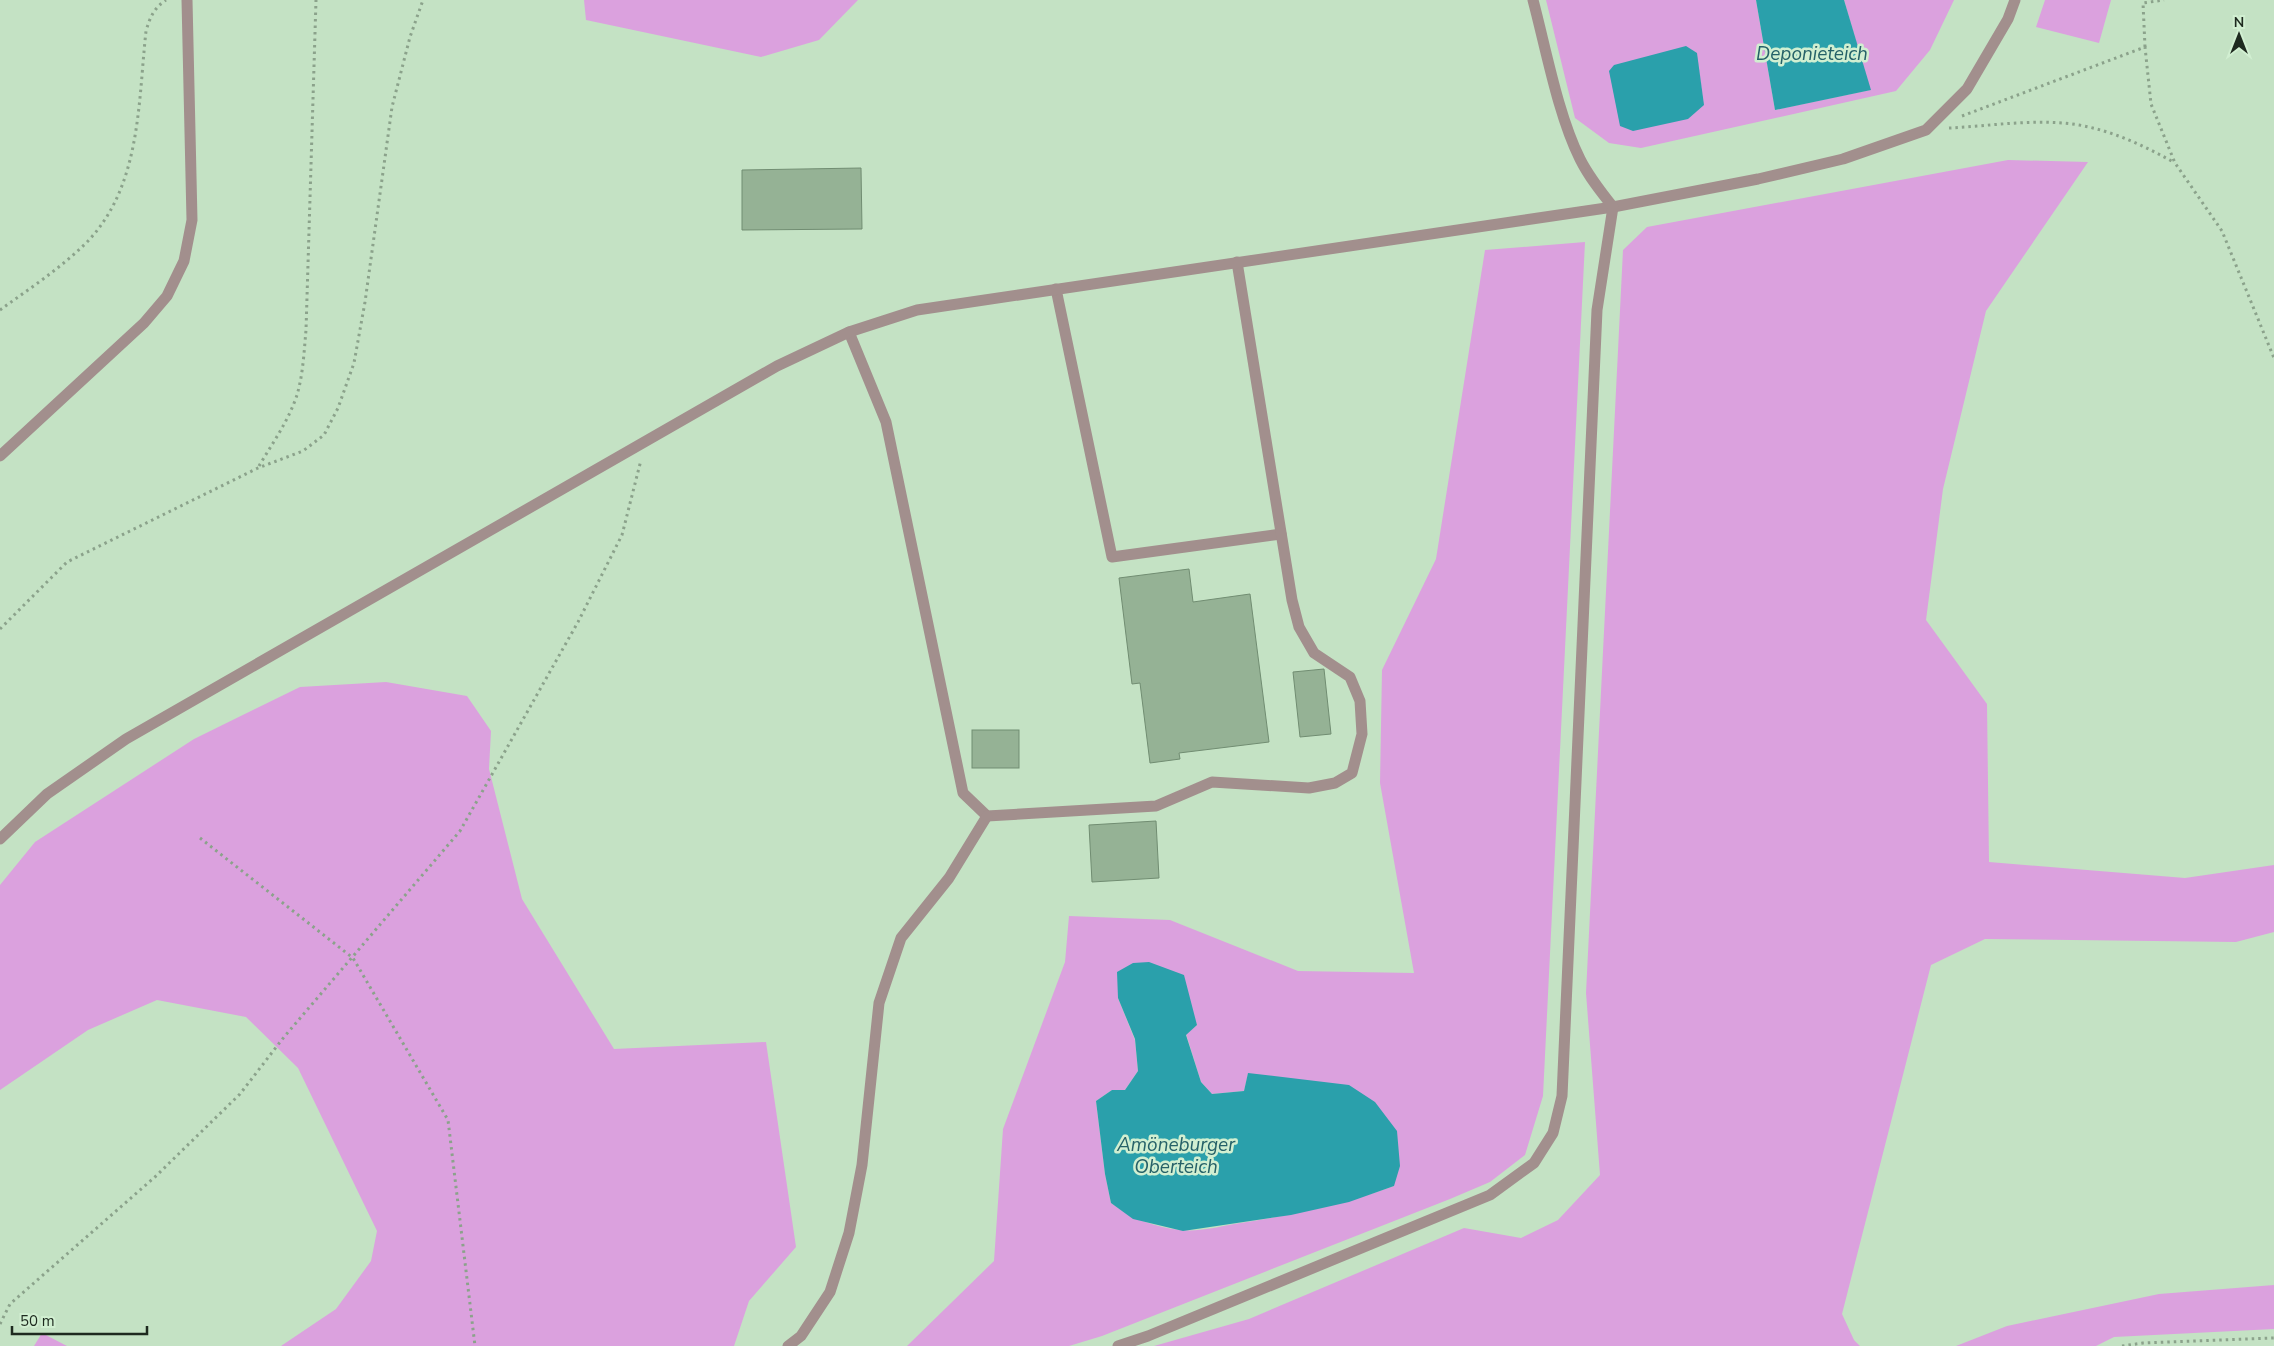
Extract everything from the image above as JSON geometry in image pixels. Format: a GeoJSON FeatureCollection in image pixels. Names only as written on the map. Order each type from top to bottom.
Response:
{"type":"FeatureCollection","features":[{"type":"Feature","properties":{"kind":"lane"},"geometry":{"type":"LineString","coordinates":[[0,456],[144,323],[167,296],[184,261],[192,220],[187,0]]}},
{"type":"Feature","properties":{"kind":"lane"},"geometry":{"type":"LineString","coordinates":[[1118,1346],[1148,1336],[1490,1196],[1534,1163],[1553,1133],[1562,1096],[1597,310],[1613,207],[1584,166],[1567,128],[1533,0]]}},
{"type":"Feature","properties":{"kind":"lane"},"geometry":{"type":"LineString","coordinates":[[0,839],[46,794],[126,739],[777,366],[850,332],[918,310],[1613,207],[1758,179],[1843,159],[1926,130],[1966,89],[2008,19],[2015,0]]}},
{"type":"Feature","properties":{"kind":"lane"},"geometry":{"type":"LineString","coordinates":[[850,332],[886,422],[964,793],[987,816],[1156,806],[1212,782],[1309,788],[1336,783],[1352,774],[1362,734],[1360,701],[1350,677],[1314,653],[1299,627],[1292,600],[1237,262]]}},
{"type":"Feature","properties":{"kind":"lane"},"geometry":{"type":"LineString","coordinates":[[1056,289],[1112,557],[1281,534]]}},
{"type":"Feature","properties":{"kind":"lane"},"geometry":{"type":"LineString","coordinates":[[788,1346],[801,1336],[830,1292],[848,1233],[862,1166],[879,1003],[901,938],[949,878],[987,816]]}},
{"type":"Feature","properties":{"kind":"path"},"geometry":{"type":"LineString","coordinates":[[0,310],[73,255],[88,241],[110,210],[126,178],[133,155],[146,31],[150,17],[156,8],[166,0]]}},
{"type":"Feature","properties":{"kind":"path"},"geometry":{"type":"LineString","coordinates":[[258,468],[296,397],[302,364],[316,0]]}},
{"type":"Feature","properties":{"kind":"path"},"geometry":{"type":"LineString","coordinates":[[0,629],[67,562],[258,468],[303,451],[324,435],[338,408],[354,364],[365,302],[392,107],[410,37],[423,0]]}},
{"type":"Feature","properties":{"kind":"path"},"geometry":{"type":"LineString","coordinates":[[2164,0],[2143,1],[2145,47],[2151,104],[2175,163],[2222,231],[2274,358]]}},
{"type":"Feature","properties":{"kind":"path"},"geometry":{"type":"LineString","coordinates":[[1953,119],[2145,47]]}},
{"type":"Feature","properties":{"kind":"path"},"geometry":{"type":"LineString","coordinates":[[1926,130],[2043,122],[2080,125],[2147,147],[2175,163]]}},
{"type":"Feature","properties":{"kind":"path"},"geometry":{"type":"LineString","coordinates":[[0,1324],[10,1304],[156,1176],[240,1094],[284,1036],[353,958],[460,831],[578,622],[622,535],[646,441]]}},
{"type":"Feature","properties":{"kind":"path"},"geometry":{"type":"LineString","coordinates":[[200,838],[353,958],[448,1120],[476,1346]]}},
{"type":"Feature","properties":{"kind":"path"},"geometry":{"type":"LineString","coordinates":[[2122,1346],[2143,1343],[2274,1338]]}},
{"type":"Feature","properties":{"kind":"shaded area"},"geometry":{"type":"Polygon","coordinates":[[[584,0],[858,0],[819,40],[761,57],[586,20],[584,0]]]}},
{"type":"Feature","properties":{"kind":"shaded area"},"geometry":{"type":"Polygon","coordinates":[[[1546,0],[1756,0],[1775,110],[1870,90],[1844,0],[1954,0],[1930,50],[1896,91],[1641,148],[1609,143],[1575,118],[1546,0]]]}},
{"type":"Feature","properties":{"kind":"shaded area"},"geometry":{"type":"Polygon","coordinates":[[[2045,0],[2111,0],[2099,43],[2036,27],[2045,0]]]}},
{"type":"Feature","properties":{"kind":"shaded area"},"geometry":{"type":"Polygon","coordinates":[[[2008,160],[2088,162],[1986,311],[1943,489],[1926,620],[1987,704],[1989,862],[2185,878],[2274,865],[2274,932],[2236,942],[1985,939],[1931,965],[1842,1314],[1854,1340],[1860,1346],[1154,1346],[1249,1319],[1464,1228],[1521,1238],[1558,1220],[1600,1175],[1586,993],[1623,250],[1647,227],[2008,160]]]}},
{"type":"Feature","properties":{"kind":"shaded area"},"geometry":{"type":"Polygon","coordinates":[[[1585,242],[1543,1096],[1525,1155],[1490,1182],[1102,1336],[1069,1346],[907,1346],[994,1261],[1003,1129],[1065,962],[1069,916],[1170,920],[1298,971],[1414,973],[1380,783],[1382,670],[1436,559],[1485,250],[1585,242]],[[1118,998],[1135,1040],[1138,1071],[1125,1090],[1112,1090],[1096,1101],[1105,1174],[1111,1203],[1136,1218],[1153,1224],[1171,1229],[1194,1230],[1215,1228],[1315,1209],[1394,1186],[1248,1074],[1244,1091],[1212,1094],[1201,1082],[1186,1034],[1197,1025],[1191,1008],[1118,998]]]}},
{"type":"Feature","properties":{"kind":"shaded area"},"geometry":{"type":"Polygon","coordinates":[[[386,682],[467,696],[491,731],[489,769],[522,899],[614,1049],[766,1042],[796,1247],[749,1301],[734,1346],[281,1346],[336,1309],[371,1261],[377,1231],[298,1068],[246,1017],[157,1000],[88,1030],[0,1090],[0,885],[35,842],[194,739],[300,687],[386,682]]]}},
{"type":"Feature","properties":{"kind":"shaded area"},"geometry":{"type":"Polygon","coordinates":[[[2274,1285],[2274,1329],[2114,1337],[2096,1346],[1956,1346],[2007,1326],[2159,1294],[2274,1285]]]}},
{"type":"Feature","properties":{"kind":"shaded area"},"geometry":{"type":"Polygon","coordinates":[[[42,1333],[67,1346],[34,1346],[42,1333]]]}},
{"type":"Feature","properties":{"kind":"water","name":"Deponieteich"},"geometry":{"type":"Polygon","coordinates":[[[1756,0],[1844,0],[1871,90],[1775,110],[1756,0]]]}},
{"type":"Feature","properties":{"kind":"water"},"geometry":{"type":"Polygon","coordinates":[[[1686,46],[1697,53],[1704,105],[1688,119],[1633,131],[1620,126],[1609,71],[1614,65],[1686,46]]]}},
{"type":"Feature","properties":{"kind":"water","name":"Amöneburger Oberteich"},"geometry":{"type":"Polygon","coordinates":[[[1149,962],[1184,975],[1197,1025],[1186,1035],[1201,1082],[1212,1094],[1244,1091],[1248,1073],[1349,1085],[1375,1102],[1397,1131],[1400,1166],[1394,1186],[1349,1202],[1291,1215],[1183,1231],[1133,1219],[1111,1203],[1105,1174],[1096,1101],[1112,1090],[1125,1090],[1138,1071],[1135,1039],[1118,998],[1117,972],[1133,963],[1149,962]]]}},
{"type":"Feature","properties":{"kind":"building"},"geometry":{"type":"Polygon","coordinates":[[[861,168],[862,229],[742,230],[742,170],[861,168]]]}},
{"type":"Feature","properties":{"kind":"building"},"geometry":{"type":"Polygon","coordinates":[[[1189,569],[1193,602],[1250,594],[1269,742],[1179,753],[1180,759],[1150,763],[1140,683],[1132,684],[1119,578],[1189,569]]]}},
{"type":"Feature","properties":{"kind":"building"},"geometry":{"type":"Polygon","coordinates":[[[1324,669],[1331,734],[1300,737],[1293,672],[1324,669]]]}},
{"type":"Feature","properties":{"kind":"building"},"geometry":{"type":"Polygon","coordinates":[[[972,730],[1019,730],[1019,768],[972,768],[972,730]]]}},
{"type":"Feature","properties":{"kind":"building"},"geometry":{"type":"Polygon","coordinates":[[[1156,821],[1159,878],[1092,882],[1089,825],[1156,821]]]}}]}
